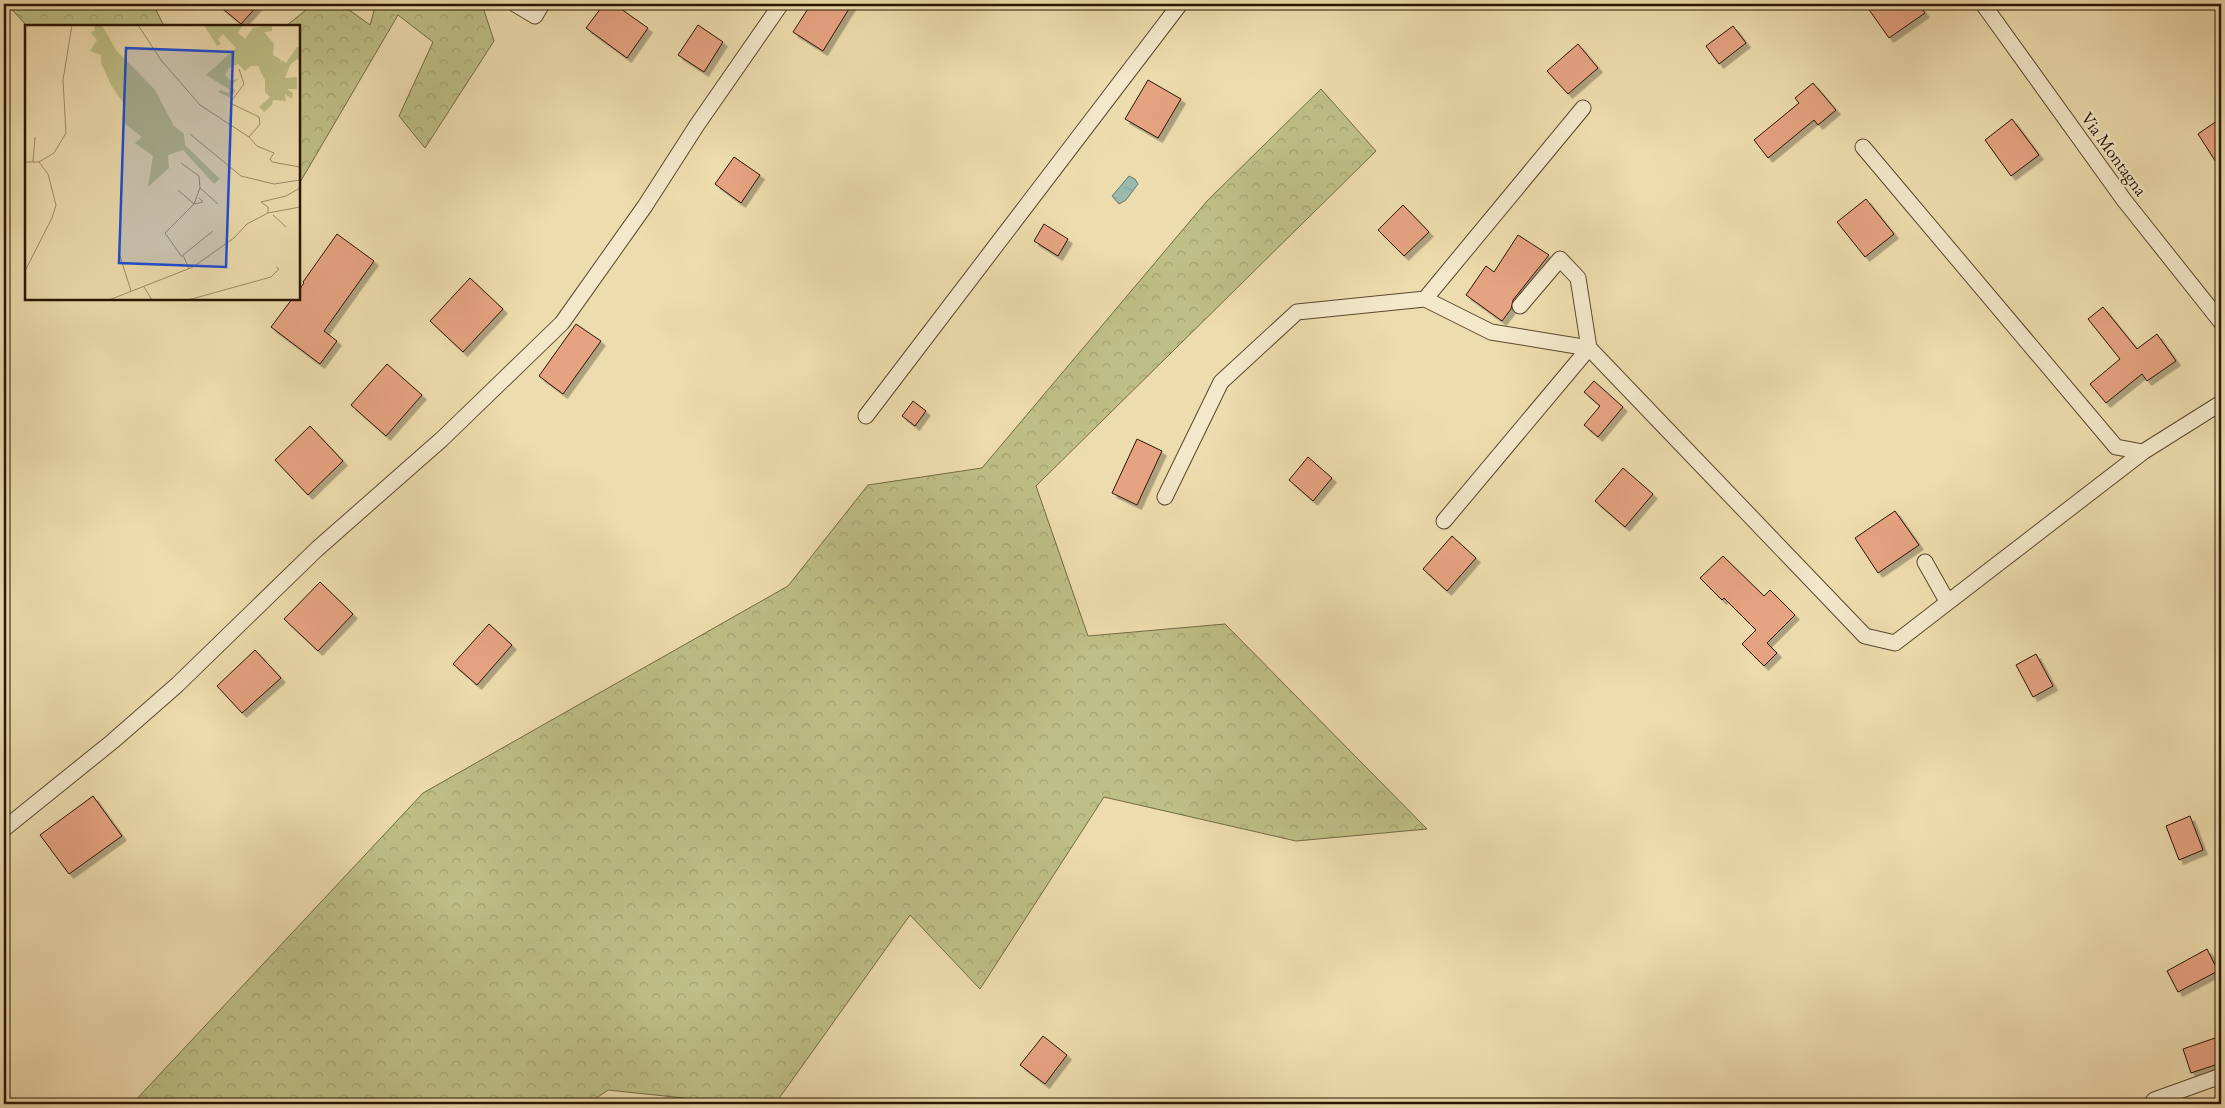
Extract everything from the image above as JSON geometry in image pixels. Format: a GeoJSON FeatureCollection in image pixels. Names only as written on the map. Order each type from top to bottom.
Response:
{"type":"FeatureCollection","features":[{"type":"Feature","properties":{"kind":"street"},"geometry":{"type":"LineString","coordinates":[[515,4],[535,16],[542,4]]}},
{"type":"Feature","properties":{"kind":"street"},"geometry":{"type":"LineString","coordinates":[[4,829],[113,741],[177,685],[317,549],[442,439],[562,323],[645,206],[697,125],[781,4]]}},
{"type":"Feature","properties":{"kind":"street"},"geometry":{"type":"LineString","coordinates":[[866,416],[1180,4]]}},
{"type":"Feature","properties":{"kind":"street","name":"Via Montagna"},"geometry":{"type":"LineString","coordinates":[[1983,4],[2124,200],[2221,322]]}},
{"type":"Feature","properties":{"kind":"street"},"geometry":{"type":"LineString","coordinates":[[1425,299],[1583,108]]}},
{"type":"Feature","properties":{"kind":"street"},"geometry":{"type":"LineString","coordinates":[[1863,147],[2116,447],[2143,452]]}},
{"type":"Feature","properties":{"kind":"street"},"geometry":{"type":"LineString","coordinates":[[1520,306],[1560,259],[1578,278],[1589,348],[1865,636],[1894,643],[1946,601],[2143,452],[2221,403]]}},
{"type":"Feature","properties":{"kind":"street"},"geometry":{"type":"LineString","coordinates":[[1164,497],[1221,382],[1297,312],[1425,299],[1491,332],[1589,348]]}},
{"type":"Feature","properties":{"kind":"street"},"geometry":{"type":"LineString","coordinates":[[1444,522],[1589,348]]}},
{"type":"Feature","properties":{"kind":"street"},"geometry":{"type":"LineString","coordinates":[[1925,562],[1946,601]]}},
{"type":"Feature","properties":{"kind":"street"},"geometry":{"type":"LineString","coordinates":[[2154,1100],[2221,1076]]}},
{"type":"Feature","properties":{"kind":"green space"},"geometry":{"type":"Polygon","coordinates":[[[7,4],[153,4],[164,25],[26,25],[7,4]]]}},
{"type":"Feature","properties":{"kind":"green space"},"geometry":{"type":"Polygon","coordinates":[[[300,4],[341,4],[370,25],[376,4],[482,4],[494,41],[425,148],[399,116],[433,42],[398,15],[300,182],[300,25],[287,25],[306,10],[300,4]]]}},
{"type":"Feature","properties":{"kind":"green space"},"geometry":{"type":"Polygon","coordinates":[[[1321,89],[1376,151],[1036,486],[1088,636],[1225,624],[1427,829],[1296,841],[1104,797],[980,989],[910,915],[775,1104],[740,1104],[608,1090],[588,1104],[132,1104],[423,793],[788,586],[868,485],[982,468],[1207,201],[1321,89]]]}},
{"type":"Feature","properties":{"kind":"water"},"geometry":{"type":"Polygon","coordinates":[[[1129,176],[1135,179],[1138,184],[1126,200],[1119,204],[1112,196],[1129,176]]]}},
{"type":"Feature","properties":{"kind":"building"},"geometry":{"type":"Polygon","coordinates":[[[217,4],[259,4],[241,24],[217,4]]]}},
{"type":"Feature","properties":{"kind":"building"},"geometry":{"type":"Polygon","coordinates":[[[604,4],[614,4],[648,28],[627,58],[586,28],[604,4]]]}},
{"type":"Feature","properties":{"kind":"building"},"geometry":{"type":"Polygon","coordinates":[[[811,4],[852,4],[823,51],[793,32],[811,4]]]}},
{"type":"Feature","properties":{"kind":"building"},"geometry":{"type":"Polygon","coordinates":[[[1865,4],[1918,4],[1925,13],[1889,38],[1865,4]]]}},
{"type":"Feature","properties":{"kind":"building"},"geometry":{"type":"Polygon","coordinates":[[[698,25],[723,42],[704,72],[678,55],[698,25]]]}},
{"type":"Feature","properties":{"kind":"building"},"geometry":{"type":"Polygon","coordinates":[[[1733,26],[1746,43],[1719,64],[1706,46],[1733,26]]]}},
{"type":"Feature","properties":{"kind":"building"},"geometry":{"type":"Polygon","coordinates":[[[1578,44],[1598,68],[1568,94],[1547,71],[1578,44]]]}},
{"type":"Feature","properties":{"kind":"building"},"geometry":{"type":"Polygon","coordinates":[[[1148,80],[1181,99],[1158,138],[1125,119],[1148,80]]]}},
{"type":"Feature","properties":{"kind":"building"},"geometry":{"type":"Polygon","coordinates":[[[1813,83],[1836,110],[1818,125],[1814,120],[1768,158],[1754,140],[1799,103],[1795,98],[1813,83]]]}},
{"type":"Feature","properties":{"kind":"building"},"geometry":{"type":"Polygon","coordinates":[[[2221,118],[2221,170],[2198,134],[2221,118]]]}},
{"type":"Feature","properties":{"kind":"building"},"geometry":{"type":"Polygon","coordinates":[[[2012,119],[2039,155],[2011,176],[1985,140],[2012,119]]]}},
{"type":"Feature","properties":{"kind":"building"},"geometry":{"type":"Polygon","coordinates":[[[734,157],[760,175],[741,203],[715,184],[734,157]]]}},
{"type":"Feature","properties":{"kind":"building"},"geometry":{"type":"Polygon","coordinates":[[[1866,199],[1894,234],[1865,257],[1837,222],[1866,199]]]}},
{"type":"Feature","properties":{"kind":"building"},"geometry":{"type":"Polygon","coordinates":[[[1403,205],[1429,232],[1404,256],[1378,230],[1403,205]]]}},
{"type":"Feature","properties":{"kind":"building"},"geometry":{"type":"Polygon","coordinates":[[[1044,224],[1068,239],[1058,256],[1034,241],[1044,224]]]}},
{"type":"Feature","properties":{"kind":"building"},"geometry":{"type":"Polygon","coordinates":[[[337,234],[374,261],[324,331],[337,341],[320,364],[271,327],[291,300],[300,300],[300,289],[337,234]]]}},
{"type":"Feature","properties":{"kind":"building"},"geometry":{"type":"Polygon","coordinates":[[[1518,235],[1549,255],[1513,300],[1511,309],[1502,321],[1466,295],[1486,266],[1494,272],[1518,235]]]}},
{"type":"Feature","properties":{"kind":"building"},"geometry":{"type":"Polygon","coordinates":[[[470,278],[503,309],[463,352],[430,321],[470,278]]]}},
{"type":"Feature","properties":{"kind":"building"},"geometry":{"type":"Polygon","coordinates":[[[2103,307],[2137,349],[2157,334],[2176,361],[2147,381],[2142,374],[2106,403],[2090,384],[2120,359],[2088,319],[2103,307]]]}},
{"type":"Feature","properties":{"kind":"building"},"geometry":{"type":"Polygon","coordinates":[[[576,324],[601,341],[563,394],[539,376],[576,324]]]}},
{"type":"Feature","properties":{"kind":"building"},"geometry":{"type":"Polygon","coordinates":[[[387,364],[422,395],[386,436],[351,405],[387,364]]]}},
{"type":"Feature","properties":{"kind":"building"},"geometry":{"type":"Polygon","coordinates":[[[1594,381],[1623,407],[1598,437],[1584,425],[1600,406],[1584,392],[1594,381]]]}},
{"type":"Feature","properties":{"kind":"building"},"geometry":{"type":"Polygon","coordinates":[[[913,401],[926,411],[915,426],[902,416],[913,401]]]}},
{"type":"Feature","properties":{"kind":"building"},"geometry":{"type":"Polygon","coordinates":[[[310,426],[343,461],[308,495],[275,460],[310,426]]]}},
{"type":"Feature","properties":{"kind":"building"},"geometry":{"type":"Polygon","coordinates":[[[1137,439],[1162,451],[1137,505],[1112,493],[1137,439]]]}},
{"type":"Feature","properties":{"kind":"building"},"geometry":{"type":"Polygon","coordinates":[[[1308,457],[1332,478],[1313,501],[1289,480],[1308,457]]]}},
{"type":"Feature","properties":{"kind":"building"},"geometry":{"type":"Polygon","coordinates":[[[1623,468],[1653,494],[1625,527],[1595,501],[1623,468]]]}},
{"type":"Feature","properties":{"kind":"building"},"geometry":{"type":"Polygon","coordinates":[[[1895,511],[1919,545],[1878,573],[1855,538],[1895,511]]]}},
{"type":"Feature","properties":{"kind":"building"},"geometry":{"type":"Polygon","coordinates":[[[1452,536],[1476,558],[1447,591],[1423,569],[1452,536]]]}},
{"type":"Feature","properties":{"kind":"building"},"geometry":{"type":"Polygon","coordinates":[[[1723,556],[1764,596],[1770,590],[1795,615],[1767,643],[1777,653],[1764,666],[1742,644],[1756,630],[1724,598],[1722,600],[1700,578],[1723,556]]]}},
{"type":"Feature","properties":{"kind":"building"},"geometry":{"type":"Polygon","coordinates":[[[320,582],[353,614],[318,651],[284,619],[320,582]]]}},
{"type":"Feature","properties":{"kind":"building"},"geometry":{"type":"Polygon","coordinates":[[[489,624],[512,645],[477,685],[453,664],[489,624]]]}},
{"type":"Feature","properties":{"kind":"building"},"geometry":{"type":"Polygon","coordinates":[[[255,650],[281,678],[242,713],[217,686],[255,650]]]}},
{"type":"Feature","properties":{"kind":"building"},"geometry":{"type":"Polygon","coordinates":[[[2036,654],[2053,686],[2033,697],[2016,665],[2036,654]]]}},
{"type":"Feature","properties":{"kind":"building"},"geometry":{"type":"Polygon","coordinates":[[[93,796],[122,836],[69,874],[40,835],[93,796]]]}},
{"type":"Feature","properties":{"kind":"building"},"geometry":{"type":"Polygon","coordinates":[[[2190,816],[2203,850],[2179,860],[2166,826],[2190,816]]]}},
{"type":"Feature","properties":{"kind":"building"},"geometry":{"type":"Polygon","coordinates":[[[2207,949],[2218,971],[2178,992],[2167,971],[2207,949]]]}},
{"type":"Feature","properties":{"kind":"building"},"geometry":{"type":"Polygon","coordinates":[[[1043,1036],[1067,1055],[1045,1084],[1020,1065],[1043,1036]]]}},
{"type":"Feature","properties":{"kind":"building"},"geometry":{"type":"Polygon","coordinates":[[[2221,1036],[2221,1063],[2191,1073],[2183,1049],[2221,1036]]]}}]}
